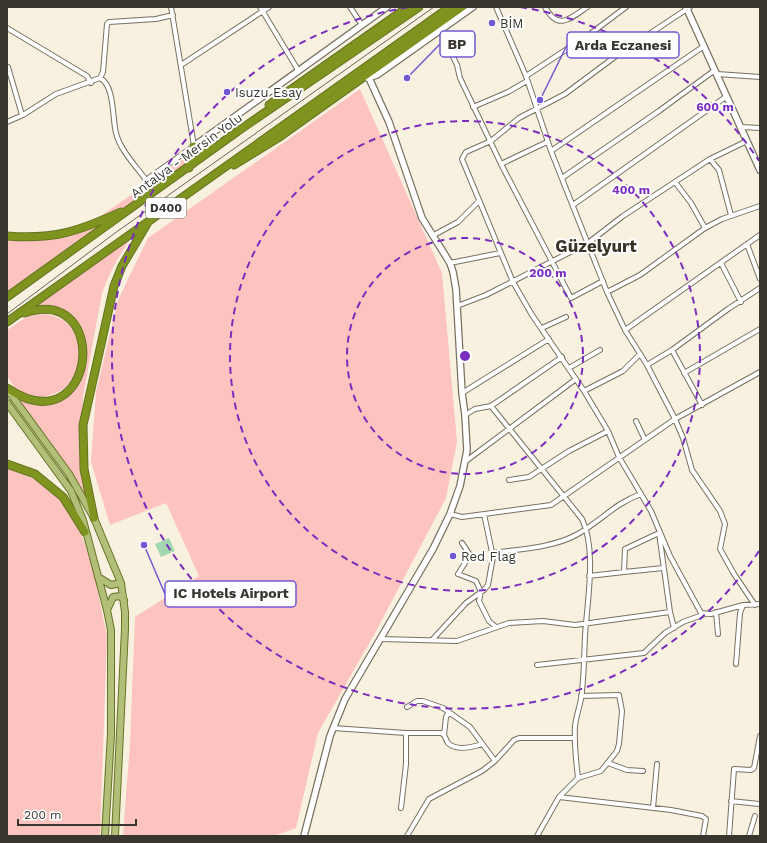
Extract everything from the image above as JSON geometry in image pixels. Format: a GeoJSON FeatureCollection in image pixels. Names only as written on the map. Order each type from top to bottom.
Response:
{"type":"FeatureCollection","features":[{"type":"Feature","properties":{"kind":"highway"},"geometry":{"type":"LineString","coordinates":[[238,131],[250,118],[408,7]]}},
{"type":"Feature","properties":{"kind":"highway","name":"Antalya - Mersin Yolu"},"geometry":{"type":"LineString","coordinates":[[7,297],[189,168],[238,131],[419,7]]}},
{"type":"Feature","properties":{"kind":"highway","name":"D400"},"geometry":{"type":"LineString","coordinates":[[7,322],[450,7]]}},
{"type":"Feature","properties":{"kind":"highway"},"geometry":{"type":"LineString","coordinates":[[221,170],[242,161],[278,138],[462,7]]}},
{"type":"Feature","properties":{"kind":"highway"},"geometry":{"type":"LineString","coordinates":[[189,168],[194,146],[200,150],[215,148]]}},
{"type":"Feature","properties":{"kind":"highway"},"geometry":{"type":"LineString","coordinates":[[7,236],[42,237],[77,231],[137,204]]}},
{"type":"Feature","properties":{"kind":"highway"},"geometry":{"type":"LineString","coordinates":[[94,518],[84,469],[83,425],[114,286],[122,266],[149,220]]}},
{"type":"Feature","properties":{"kind":"highway"},"geometry":{"type":"LineString","coordinates":[[7,389],[19,396],[34,401],[56,399],[68,392],[75,383],[84,363],[83,340],[77,327],[67,316],[56,311],[32,310],[16,316]]}},
{"type":"Feature","properties":{"kind":"highway"},"geometry":{"type":"LineString","coordinates":[[7,464],[35,474],[63,497],[85,532]]}},
{"type":"Feature","properties":{"kind":"main road"},"geometry":{"type":"LineString","coordinates":[[7,389],[69,474],[94,518],[121,583],[124,600],[124,653],[115,836]]}},
{"type":"Feature","properties":{"kind":"main road"},"geometry":{"type":"LineString","coordinates":[[7,403],[71,491],[83,520],[107,610],[111,630],[111,726],[105,836]]}},
{"type":"Feature","properties":{"kind":"main road"},"geometry":{"type":"LineString","coordinates":[[98,577],[112,586],[121,583]]}},
{"type":"Feature","properties":{"kind":"main road"},"geometry":{"type":"LineString","coordinates":[[107,610],[113,597],[120,596],[124,600]]}},
{"type":"Feature","properties":{"kind":"street"},"geometry":{"type":"LineString","coordinates":[[171,7],[194,146]]}},
{"type":"Feature","properties":{"kind":"street"},"geometry":{"type":"LineString","coordinates":[[260,7],[298,70]]}},
{"type":"Feature","properties":{"kind":"street"},"geometry":{"type":"LineString","coordinates":[[180,65],[269,7]]}},
{"type":"Feature","properties":{"kind":"street"},"geometry":{"type":"LineString","coordinates":[[350,7],[362,25]]}},
{"type":"Feature","properties":{"kind":"street"},"geometry":{"type":"LineString","coordinates":[[100,78],[108,86],[116,134],[120,143],[146,180],[387,7]]}},
{"type":"Feature","properties":{"kind":"street"},"geometry":{"type":"LineString","coordinates":[[360,79],[369,78],[473,7]]}},
{"type":"Feature","properties":{"kind":"street"},"geometry":{"type":"LineString","coordinates":[[496,7],[526,76],[547,142],[607,292],[625,330],[647,365],[675,419],[683,438],[692,470],[720,511],[724,520],[720,549],[734,574],[758,605]]}},
{"type":"Feature","properties":{"kind":"street"},"geometry":{"type":"LineString","coordinates":[[545,7],[550,17],[558,21],[568,21],[586,7]]}},
{"type":"Feature","properties":{"kind":"street"},"geometry":{"type":"LineString","coordinates":[[578,7],[580,12]]}},
{"type":"Feature","properties":{"kind":"street"},"geometry":{"type":"LineString","coordinates":[[526,76],[590,34],[626,7]]}},
{"type":"Feature","properties":{"kind":"street"},"geometry":{"type":"LineString","coordinates":[[705,614],[701,613],[688,591],[641,494],[619,457],[608,431],[584,391],[513,282],[463,164],[462,156],[480,145],[491,141],[519,118],[565,94],[616,56],[688,8],[760,170]]}},
{"type":"Feature","properties":{"kind":"street"},"geometry":{"type":"LineString","coordinates":[[7,122],[22,115],[56,94],[91,83],[100,78],[103,72],[107,24],[156,19],[172,15]]}},
{"type":"Feature","properties":{"kind":"street"},"geometry":{"type":"LineString","coordinates":[[7,28],[88,76],[91,83]]}},
{"type":"Feature","properties":{"kind":"street"},"geometry":{"type":"LineString","coordinates":[[440,30],[457,65],[460,78],[501,164],[571,298],[603,281]]}},
{"type":"Feature","properties":{"kind":"street"},"geometry":{"type":"LineString","coordinates":[[551,151],[704,46]]}},
{"type":"Feature","properties":{"kind":"street"},"geometry":{"type":"LineString","coordinates":[[8,67],[22,115]]}},
{"type":"Feature","properties":{"kind":"street"},"geometry":{"type":"LineString","coordinates":[[562,178],[716,72],[760,77]]}},
{"type":"Feature","properties":{"kind":"street"},"geometry":{"type":"LineString","coordinates":[[304,836],[333,728],[345,699],[432,550],[450,514],[460,486],[466,461],[465,415],[462,393],[456,289],[450,262],[432,236],[422,218],[389,122],[369,78]]}},
{"type":"Feature","properties":{"kind":"street"},"geometry":{"type":"LineString","coordinates":[[474,107],[508,92],[527,81]]}},
{"type":"Feature","properties":{"kind":"street"},"geometry":{"type":"LineString","coordinates":[[573,205],[727,96]]}},
{"type":"Feature","properties":{"kind":"street"},"geometry":{"type":"LineString","coordinates":[[741,127],[760,128]]}},
{"type":"Feature","properties":{"kind":"street"},"geometry":{"type":"LineString","coordinates":[[457,306],[486,295],[588,244],[623,216],[710,159],[747,141]]}},
{"type":"Feature","properties":{"kind":"street"},"geometry":{"type":"LineString","coordinates":[[501,164],[547,142]]}},
{"type":"Feature","properties":{"kind":"street"},"geometry":{"type":"LineString","coordinates":[[710,159],[719,170],[731,215]]}},
{"type":"Feature","properties":{"kind":"street"},"geometry":{"type":"LineString","coordinates":[[676,182],[691,203],[705,228]]}},
{"type":"Feature","properties":{"kind":"street"},"geometry":{"type":"LineString","coordinates":[[432,236],[446,226],[458,222],[479,201]]}},
{"type":"Feature","properties":{"kind":"street"},"geometry":{"type":"LineString","coordinates":[[607,292],[640,275],[705,228],[731,215],[760,206]]}},
{"type":"Feature","properties":{"kind":"street"},"geometry":{"type":"LineString","coordinates":[[625,330],[760,235]]}},
{"type":"Feature","properties":{"kind":"street"},"geometry":{"type":"LineString","coordinates":[[747,244],[760,279]]}},
{"type":"Feature","properties":{"kind":"street"},"geometry":{"type":"LineString","coordinates":[[450,262],[500,254]]}},
{"type":"Feature","properties":{"kind":"street"},"geometry":{"type":"LineString","coordinates":[[721,263],[741,302]]}},
{"type":"Feature","properties":{"kind":"street"},"geometry":{"type":"LineString","coordinates":[[647,365],[672,350],[728,309],[741,302],[760,288]]}},
{"type":"Feature","properties":{"kind":"street"},"geometry":{"type":"LineString","coordinates":[[542,328],[566,317]]}},
{"type":"Feature","properties":{"kind":"street"},"geometry":{"type":"LineString","coordinates":[[684,373],[760,329]]}},
{"type":"Feature","properties":{"kind":"street"},"geometry":{"type":"LineString","coordinates":[[462,393],[549,339]]}},
{"type":"Feature","properties":{"kind":"street"},"geometry":{"type":"LineString","coordinates":[[569,368],[600,350]]}},
{"type":"Feature","properties":{"kind":"street"},"geometry":{"type":"LineString","coordinates":[[672,350],[702,405]]}},
{"type":"Feature","properties":{"kind":"street"},"geometry":{"type":"LineString","coordinates":[[584,391],[623,371],[640,354]]}},
{"type":"Feature","properties":{"kind":"street"},"geometry":{"type":"LineString","coordinates":[[465,415],[475,409],[490,406],[562,358]]}},
{"type":"Feature","properties":{"kind":"street"},"geometry":{"type":"LineString","coordinates":[[450,514],[462,517],[546,507],[675,419],[760,372]]}},
{"type":"Feature","properties":{"kind":"street"},"geometry":{"type":"LineString","coordinates":[[466,461],[576,379]]}},
{"type":"Feature","properties":{"kind":"street"},"geometry":{"type":"LineString","coordinates":[[490,406],[582,519],[586,528],[589,576],[581,696],[574,738],[578,778]]}},
{"type":"Feature","properties":{"kind":"street"},"geometry":{"type":"LineString","coordinates":[[636,421],[645,440]]}},
{"type":"Feature","properties":{"kind":"street"},"geometry":{"type":"LineString","coordinates":[[509,480],[529,477],[542,470],[569,451],[608,431]]}},
{"type":"Feature","properties":{"kind":"street"},"geometry":{"type":"LineString","coordinates":[[492,553],[565,540],[586,528],[617,505],[641,494]]}},
{"type":"Feature","properties":{"kind":"street"},"geometry":{"type":"LineString","coordinates":[[432,640],[466,603],[488,585],[492,553],[484,514]]}},
{"type":"Feature","properties":{"kind":"street"},"geometry":{"type":"LineString","coordinates":[[659,533],[663,568],[674,628]]}},
{"type":"Feature","properties":{"kind":"street"},"geometry":{"type":"LineString","coordinates":[[624,572],[625,549],[659,533]]}},
{"type":"Feature","properties":{"kind":"street"},"geometry":{"type":"LineString","coordinates":[[462,542],[470,555],[458,574],[476,581],[481,592],[479,601],[489,621],[496,627]]}},
{"type":"Feature","properties":{"kind":"street"},"geometry":{"type":"LineString","coordinates":[[589,576],[663,568]]}},
{"type":"Feature","properties":{"kind":"street"},"geometry":{"type":"LineString","coordinates":[[537,665],[584,661],[644,653],[666,633],[688,619],[743,605],[758,605]]}},
{"type":"Feature","properties":{"kind":"street"},"geometry":{"type":"LineString","coordinates":[[736,664],[740,613],[743,605]]}},
{"type":"Feature","properties":{"kind":"street"},"geometry":{"type":"LineString","coordinates":[[380,639],[457,641],[509,623],[543,621],[575,625],[670,612]]}},
{"type":"Feature","properties":{"kind":"street"},"geometry":{"type":"LineString","coordinates":[[716,612],[718,634]]}},
{"type":"Feature","properties":{"kind":"street"},"geometry":{"type":"LineString","coordinates":[[537,836],[560,798],[578,778],[596,773],[608,764],[619,744],[622,711],[619,695],[581,696]]}},
{"type":"Feature","properties":{"kind":"street"},"geometry":{"type":"LineString","coordinates":[[407,707],[414,702],[423,701],[449,712],[470,727],[494,761]]}},
{"type":"Feature","properties":{"kind":"street"},"geometry":{"type":"LineString","coordinates":[[449,712],[446,717],[444,735],[448,743],[455,747],[476,746],[482,744]]}},
{"type":"Feature","properties":{"kind":"street"},"geometry":{"type":"LineString","coordinates":[[333,728],[406,733],[441,733],[444,735]]}},
{"type":"Feature","properties":{"kind":"street"},"geometry":{"type":"LineString","coordinates":[[401,808],[406,764],[406,733]]}},
{"type":"Feature","properties":{"kind":"street"},"geometry":{"type":"LineString","coordinates":[[729,836],[734,769],[751,770],[754,768],[760,736]]}},
{"type":"Feature","properties":{"kind":"street"},"geometry":{"type":"LineString","coordinates":[[406,836],[430,799],[461,783],[494,761],[514,740],[519,738],[574,738]]}},
{"type":"Feature","properties":{"kind":"street"},"geometry":{"type":"LineString","coordinates":[[608,764],[627,770],[643,771]]}},
{"type":"Feature","properties":{"kind":"street"},"geometry":{"type":"LineString","coordinates":[[653,808],[657,764]]}},
{"type":"Feature","properties":{"kind":"street"},"geometry":{"type":"LineString","coordinates":[[560,798],[653,808],[702,816],[706,819],[703,836]]}},
{"type":"Feature","properties":{"kind":"street"},"geometry":{"type":"LineString","coordinates":[[731,801],[759,804]]}},
{"type":"Feature","properties":{"kind":"street"},"geometry":{"type":"LineString","coordinates":[[749,836],[755,816]]}},
{"type":"Feature","properties":{"kind":"shaded area"},"geometry":{"type":"Polygon","coordinates":[[[360,89],[442,273],[457,442],[446,498],[375,633],[318,733],[296,828],[274,836],[123,836],[130,743],[135,617],[199,576],[166,503],[110,525],[91,462],[96,392],[118,300],[148,238],[360,89]]]}},
{"type":"Feature","properties":{"kind":"shaded area"},"geometry":{"type":"Polygon","coordinates":[[[186,157],[188,158],[187,164],[130,205],[92,222],[186,157]]]}},
{"type":"Feature","properties":{"kind":"shaded area"},"geometry":{"type":"Polygon","coordinates":[[[100,226],[7,293],[7,239],[35,241],[69,237],[100,226]]]}},
{"type":"Feature","properties":{"kind":"shaded area"},"geometry":{"type":"Polygon","coordinates":[[[131,237],[112,269],[102,293],[83,397],[80,455],[86,496],[68,467],[15,396],[30,403],[44,405],[70,394],[80,382],[85,371],[87,348],[79,325],[72,316],[62,310],[52,307],[35,306],[131,237]]]}},
{"type":"Feature","properties":{"kind":"shaded area"},"geometry":{"type":"Polygon","coordinates":[[[44,314],[61,319],[74,331],[78,338],[80,354],[77,370],[67,387],[52,394],[38,397],[17,391],[7,376],[7,330],[28,316],[44,314]]]}},
{"type":"Feature","properties":{"kind":"shaded area"},"geometry":{"type":"Polygon","coordinates":[[[7,468],[36,480],[50,490],[67,508],[80,530],[93,569],[107,636],[100,836],[7,836],[7,468]]]}},
{"type":"Feature","properties":{"kind":"shaded area"},"geometry":{"type":"Polygon","coordinates":[[[169,538],[175,551],[161,557],[155,544],[169,538]]]}},
{"type":"Feature","properties":{"kind":"tram line"},"geometry":{"type":"LineString","coordinates":[[7,314],[115,233],[434,7]]}},
{"type":"Feature","properties":{"kind":"place","name":"BİM"},"geometry":{"type":"Point","coordinates":[492,23]}},
{"type":"Feature","properties":{"kind":"place","name":"BP"},"geometry":{"type":"Point","coordinates":[407,78]}},
{"type":"Feature","properties":{"kind":"place","name":"Isuzu Esay"},"geometry":{"type":"Point","coordinates":[227,92]}},
{"type":"Feature","properties":{"kind":"place","name":"Arda Eczanesi"},"geometry":{"type":"Point","coordinates":[540,100]}},
{"type":"Feature","properties":{"kind":"place","name":"IC Hotels Airport"},"geometry":{"type":"Point","coordinates":[144,545]}},
{"type":"Feature","properties":{"kind":"place","name":"Red Flag"},"geometry":{"type":"Point","coordinates":[453,556]}},
{"type":"Feature","properties":{"kind":"district","name":"Güzelyurt"},"geometry":{"type":"Point","coordinates":[596,246]}}]}
